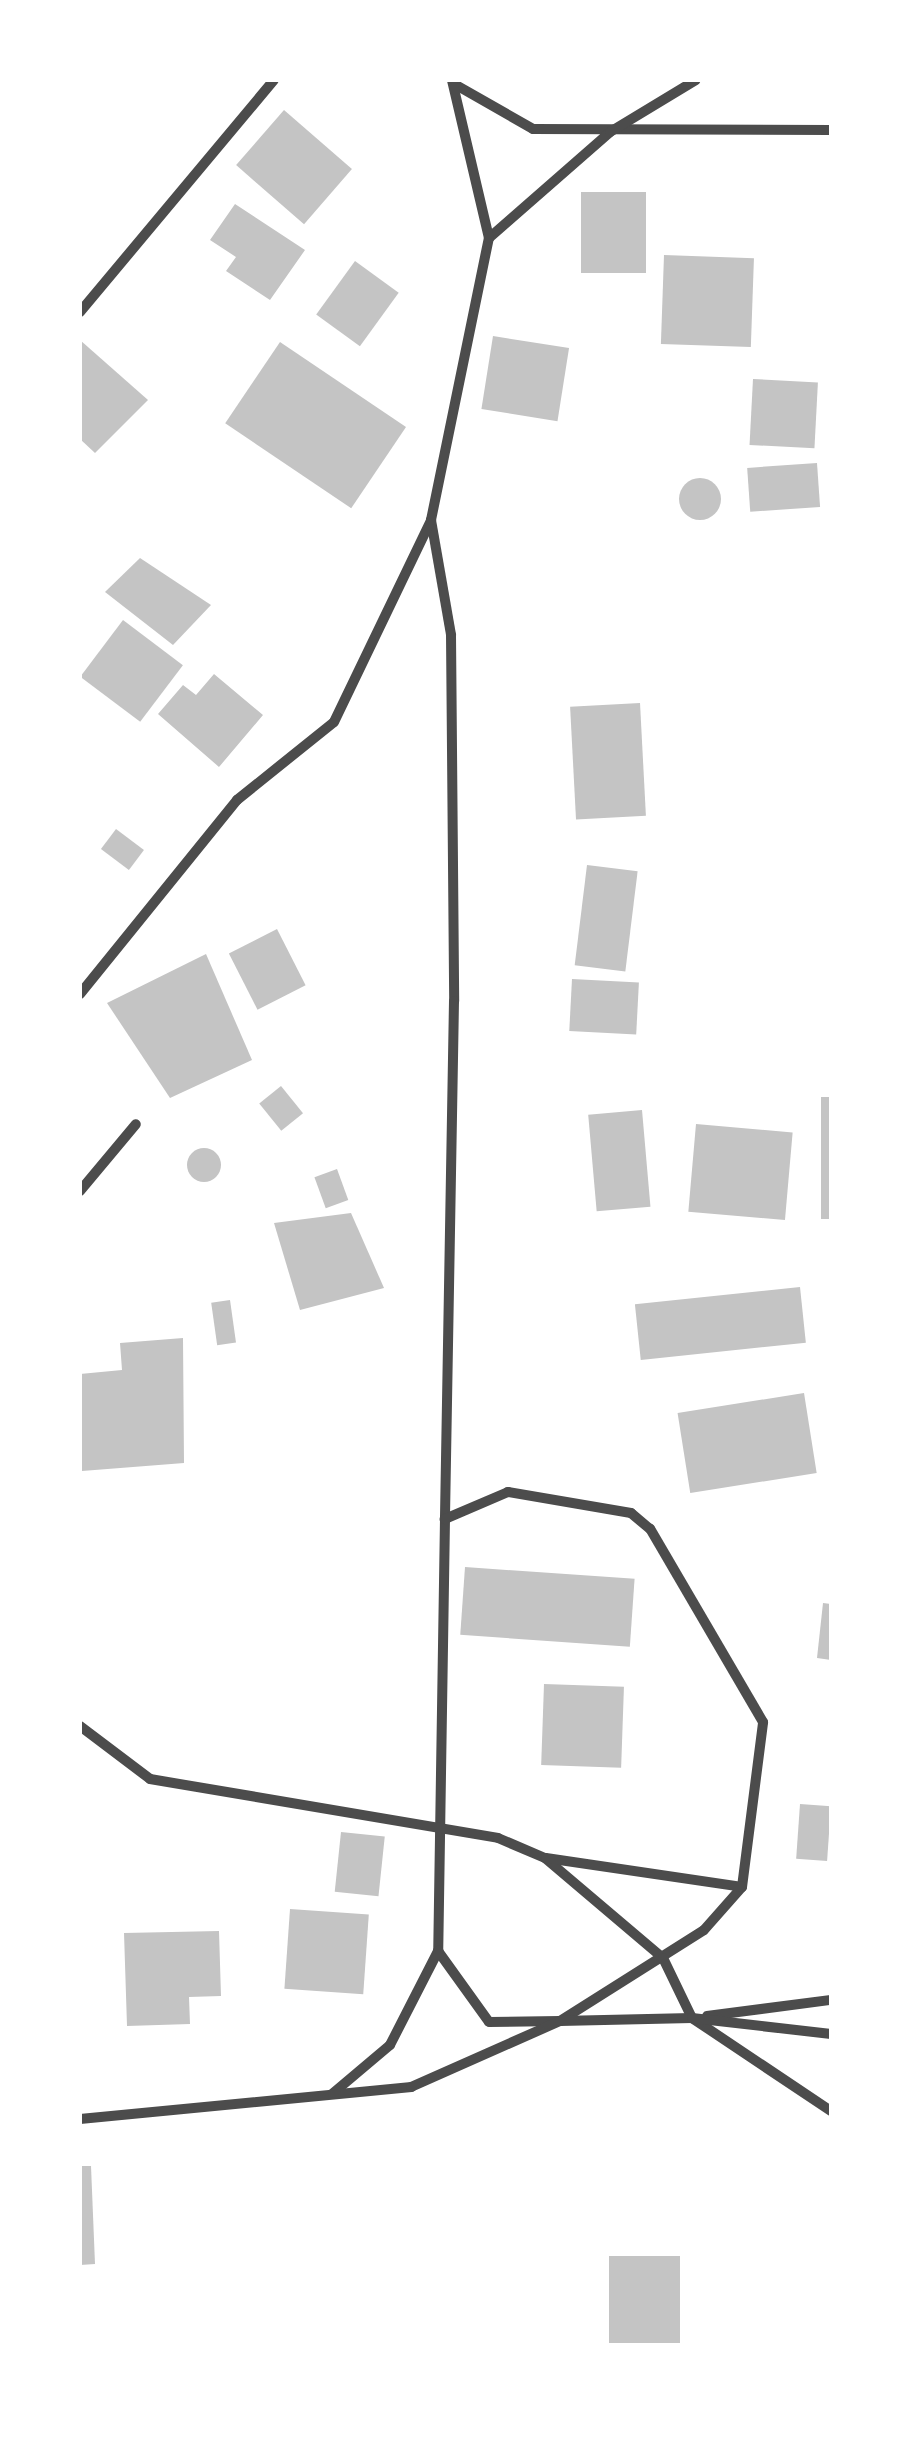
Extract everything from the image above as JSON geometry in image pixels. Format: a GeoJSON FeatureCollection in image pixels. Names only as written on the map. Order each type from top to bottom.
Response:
{"type":"FeatureCollection","features":[{"type":"Feature","properties":{"kind":"street"},"geometry":{"type":"LineString","coordinates":[[80,312],[274,80]]}},
{"type":"Feature","properties":{"kind":"street"},"geometry":{"type":"LineString","coordinates":[[489,238],[610,132],[696,80]]}},
{"type":"Feature","properties":{"kind":"street"},"geometry":{"type":"LineString","coordinates":[[454,82],[533,129],[831,130]]}},
{"type":"Feature","properties":{"kind":"street"},"geometry":{"type":"LineString","coordinates":[[80,994],[237,800],[334,722],[431,520],[489,238],[454,82]]}},
{"type":"Feature","properties":{"kind":"street"},"geometry":{"type":"LineString","coordinates":[[331,2094],[390,2045],[438,1950],[451,636],[431,520]]}},
{"type":"Feature","properties":{"kind":"street"},"geometry":{"type":"LineString","coordinates":[[80,1192],[136,1124]]}},
{"type":"Feature","properties":{"kind":"street"},"geometry":{"type":"LineString","coordinates":[[80,2118],[411,2087],[560,2022],[663,1958],[742,1887],[763,1722],[650,1529],[631,1514],[508,1492],[445,1519]]}},
{"type":"Feature","properties":{"kind":"street"},"geometry":{"type":"LineString","coordinates":[[80,1726],[150,1779],[440,1828],[545,1858],[742,1887]]}},
{"type":"Feature","properties":{"kind":"street"},"geometry":{"type":"LineString","coordinates":[[545,1858],[663,1958],[692,2018],[831,2111]]}},
{"type":"Feature","properties":{"kind":"street"},"geometry":{"type":"LineString","coordinates":[[438,1950],[489,2022],[692,2018],[831,2000]]}},
{"type":"Feature","properties":{"kind":"street"},"geometry":{"type":"LineString","coordinates":[[692,2018],[831,2034]]}},
{"type":"Feature","properties":{"kind":"building"},"geometry":{"type":"Polygon","coordinates":[[[284,110],[352,169],[304,224],[236,165],[284,110]]]}},
{"type":"Feature","properties":{"kind":"building"},"geometry":{"type":"Polygon","coordinates":[[[581,192],[646,192],[646,273],[581,273],[581,192]]]}},
{"type":"Feature","properties":{"kind":"building"},"geometry":{"type":"Polygon","coordinates":[[[235,204],[305,250],[270,300],[226,271],[236,257],[210,240],[235,204]]]}},
{"type":"Feature","properties":{"kind":"building"},"geometry":{"type":"Polygon","coordinates":[[[664,255],[754,258],[751,347],[661,344],[664,255]]]}},
{"type":"Feature","properties":{"kind":"building"},"geometry":{"type":"Polygon","coordinates":[[[355,261],[399,293],[360,346],[316,314],[355,261]]]}},
{"type":"Feature","properties":{"kind":"building"},"geometry":{"type":"Polygon","coordinates":[[[493,336],[569,348],[557,421],[481,409],[493,336]]]}},
{"type":"Feature","properties":{"kind":"building"},"geometry":{"type":"Polygon","coordinates":[[[80,340],[148,400],[95,453],[80,439],[80,340]]]}},
{"type":"Feature","properties":{"kind":"building"},"geometry":{"type":"Polygon","coordinates":[[[280,342],[406,427],[351,508],[225,423],[280,342]]]}},
{"type":"Feature","properties":{"kind":"building"},"geometry":{"type":"Polygon","coordinates":[[[753,379],[818,382],[814,448],[750,445],[753,379]]]}},
{"type":"Feature","properties":{"kind":"building"},"geometry":{"type":"Polygon","coordinates":[[[817,463],[820,507],[750,512],[747,468],[817,463]]]}},
{"type":"Feature","properties":{"kind":"building"},"geometry":{"type":"Polygon","coordinates":[[[700,478],[715,484],[721,499],[715,514],[700,520],[685,514],[679,499],[685,484],[700,478]]]}},
{"type":"Feature","properties":{"kind":"building"},"geometry":{"type":"Polygon","coordinates":[[[140,558],[211,605],[173,645],[105,592],[140,558]]]}},
{"type":"Feature","properties":{"kind":"building"},"geometry":{"type":"Polygon","coordinates":[[[123,620],[183,665],[140,722],[80,677],[123,620]]]}},
{"type":"Feature","properties":{"kind":"building"},"geometry":{"type":"Polygon","coordinates":[[[214,674],[263,715],[219,767],[158,714],[183,685],[196,695],[214,674]]]}},
{"type":"Feature","properties":{"kind":"building"},"geometry":{"type":"Polygon","coordinates":[[[640,703],[646,816],[576,820],[570,707],[640,703]]]}},
{"type":"Feature","properties":{"kind":"building"},"geometry":{"type":"Polygon","coordinates":[[[116,829],[144,850],[129,870],[101,849],[116,829]]]}},
{"type":"Feature","properties":{"kind":"building"},"geometry":{"type":"Polygon","coordinates":[[[587,865],[638,871],[625,971],[575,965],[587,865]]]}},
{"type":"Feature","properties":{"kind":"building"},"geometry":{"type":"Polygon","coordinates":[[[277,929],[306,985],[257,1010],[229,954],[277,929]]]}},
{"type":"Feature","properties":{"kind":"building"},"geometry":{"type":"Polygon","coordinates":[[[206,954],[252,1060],[170,1098],[107,1003],[206,954]]]}},
{"type":"Feature","properties":{"kind":"building"},"geometry":{"type":"Polygon","coordinates":[[[572,979],[639,983],[636,1034],[569,1031],[572,979]]]}},
{"type":"Feature","properties":{"kind":"building"},"geometry":{"type":"Polygon","coordinates":[[[281,1086],[303,1113],[281,1131],[259,1104],[281,1086]]]}},
{"type":"Feature","properties":{"kind":"building"},"geometry":{"type":"Polygon","coordinates":[[[821,1097],[831,1097],[831,1219],[821,1219],[821,1097]]]}},
{"type":"Feature","properties":{"kind":"building"},"geometry":{"type":"Polygon","coordinates":[[[642,1110],[650,1207],[597,1211],[588,1115],[642,1110]]]}},
{"type":"Feature","properties":{"kind":"building"},"geometry":{"type":"Polygon","coordinates":[[[696,1124],[793,1132],[785,1220],[688,1212],[696,1124]]]}},
{"type":"Feature","properties":{"kind":"building"},"geometry":{"type":"Polygon","coordinates":[[[204,1148],[216,1153],[221,1165],[216,1177],[204,1182],[192,1177],[187,1165],[192,1153],[204,1148]]]}},
{"type":"Feature","properties":{"kind":"building"},"geometry":{"type":"Polygon","coordinates":[[[337,1169],[348,1200],[326,1208],[314,1177],[337,1169]]]}},
{"type":"Feature","properties":{"kind":"building"},"geometry":{"type":"Polygon","coordinates":[[[351,1213],[384,1288],[300,1310],[274,1223],[351,1213]]]}},
{"type":"Feature","properties":{"kind":"building"},"geometry":{"type":"Polygon","coordinates":[[[800,1287],[806,1343],[641,1360],[635,1304],[800,1287]]]}},
{"type":"Feature","properties":{"kind":"building"},"geometry":{"type":"Polygon","coordinates":[[[230,1300],[236,1343],[217,1345],[211,1303],[230,1300]]]}},
{"type":"Feature","properties":{"kind":"building"},"geometry":{"type":"Polygon","coordinates":[[[183,1338],[184,1463],[82,1471],[80,1374],[122,1370],[120,1343],[183,1338]]]}},
{"type":"Feature","properties":{"kind":"building"},"geometry":{"type":"Polygon","coordinates":[[[804,1393],[817,1473],[690,1493],[678,1413],[804,1393]]]}},
{"type":"Feature","properties":{"kind":"building"},"geometry":{"type":"Polygon","coordinates":[[[465,1567],[635,1579],[630,1647],[460,1635],[465,1567]]]}},
{"type":"Feature","properties":{"kind":"building"},"geometry":{"type":"Polygon","coordinates":[[[823,1603],[831,1604],[831,1660],[817,1658],[823,1603]]]}},
{"type":"Feature","properties":{"kind":"building"},"geometry":{"type":"Polygon","coordinates":[[[544,1684],[624,1687],[621,1768],[541,1765],[544,1684]]]}},
{"type":"Feature","properties":{"kind":"building"},"geometry":{"type":"Polygon","coordinates":[[[800,1804],[831,1806],[827,1861],[796,1859],[800,1804]]]}},
{"type":"Feature","properties":{"kind":"building"},"geometry":{"type":"Polygon","coordinates":[[[341,1832],[385,1837],[378,1896],[335,1892],[341,1832]]]}},
{"type":"Feature","properties":{"kind":"building"},"geometry":{"type":"Polygon","coordinates":[[[290,1909],[369,1915],[363,1994],[284,1989],[290,1909]]]}},
{"type":"Feature","properties":{"kind":"building"},"geometry":{"type":"Polygon","coordinates":[[[219,1931],[221,1996],[189,1997],[190,2024],[127,2026],[124,1933],[219,1931]]]}},
{"type":"Feature","properties":{"kind":"building"},"geometry":{"type":"Polygon","coordinates":[[[80,2166],[91,2166],[95,2264],[80,2265],[80,2166]]]}},
{"type":"Feature","properties":{"kind":"building"},"geometry":{"type":"Polygon","coordinates":[[[609,2256],[680,2256],[680,2343],[609,2343],[609,2256]]]}}]}
